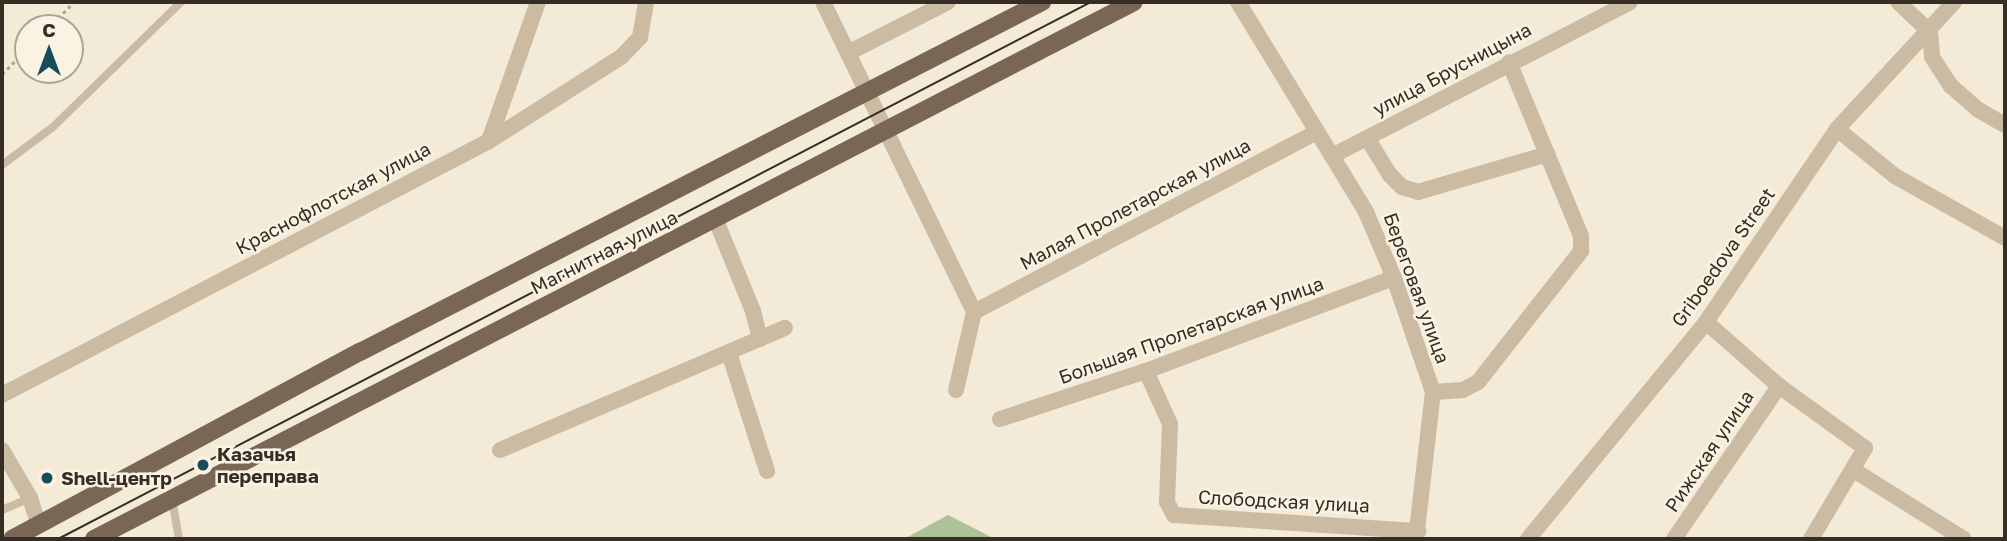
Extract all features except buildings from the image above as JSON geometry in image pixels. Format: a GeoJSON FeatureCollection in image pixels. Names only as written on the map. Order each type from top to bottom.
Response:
{"type":"FeatureCollection","features":[{"type":"Feature","properties":{"kind":"main road","name":"Магнитная улица"},"geometry":{"type":"LineString","coordinates":[[12,539],[42,532],[360,352],[1042,2]]}},
{"type":"Feature","properties":{"kind":"main road","name":"Магнитная улица"},"geometry":{"type":"LineString","coordinates":[[94,539],[1134,2]]}},
{"type":"Feature","properties":{"kind":"street"},"geometry":{"type":"LineString","coordinates":[[489,141],[538,2]]}},
{"type":"Feature","properties":{"kind":"street","name":"Краснофлотская улица"},"geometry":{"type":"LineString","coordinates":[[2,395],[489,141],[621,57],[640,37],[646,2]]}},
{"type":"Feature","properties":{"kind":"street"},"geometry":{"type":"LineString","coordinates":[[823,2],[974,312],[956,390]]}},
{"type":"Feature","properties":{"kind":"street"},"geometry":{"type":"LineString","coordinates":[[848,53],[928,6],[948,2]]}},
{"type":"Feature","properties":{"kind":"street","name":"Береговая улица"},"geometry":{"type":"LineString","coordinates":[[1238,2],[1315,133],[1367,212],[1394,278],[1433,392],[1417,535]]}},
{"type":"Feature","properties":{"kind":"street","name":"улица Брусницына"},"geometry":{"type":"LineString","coordinates":[[1332,156],[1509,62],[1630,2]]}},
{"type":"Feature","properties":{"kind":"street"},"geometry":{"type":"LineString","coordinates":[[1898,2],[1930,32],[1932,57],[1940,73],[1977,109],[2005,125]]}},
{"type":"Feature","properties":{"kind":"street","name":"Griboedova Street"},"geometry":{"type":"LineString","coordinates":[[1528,539],[1706,322],[1837,129],[1930,32],[1954,2]]}},
{"type":"Feature","properties":{"kind":"street"},"geometry":{"type":"LineString","coordinates":[[1433,392],[1463,390],[1484,376],[1580,255],[1583,246],[1509,62]]}},
{"type":"Feature","properties":{"kind":"street"},"geometry":{"type":"LineString","coordinates":[[1837,129],[1895,176],[2005,238]]}},
{"type":"Feature","properties":{"kind":"street","name":"Малая Пролетарская улица"},"geometry":{"type":"LineString","coordinates":[[974,312],[1315,133]]}},
{"type":"Feature","properties":{"kind":"street"},"geometry":{"type":"LineString","coordinates":[[1367,138],[1390,175],[1402,187],[1418,192],[1548,154]]}},
{"type":"Feature","properties":{"kind":"street"},"geometry":{"type":"LineString","coordinates":[[715,218],[754,311],[760,339]]}},
{"type":"Feature","properties":{"kind":"street","name":"Большая Пролетарская улица"},"geometry":{"type":"LineString","coordinates":[[1000,419],[1146,371],[1394,278]]}},
{"type":"Feature","properties":{"kind":"street"},"geometry":{"type":"LineString","coordinates":[[1706,322],[1779,386],[1866,447],[1855,471],[1811,539]]}},
{"type":"Feature","properties":{"kind":"street"},"geometry":{"type":"LineString","coordinates":[[500,450],[785,328]]}},
{"type":"Feature","properties":{"kind":"street"},"geometry":{"type":"LineString","coordinates":[[729,353],[767,471]]}},
{"type":"Feature","properties":{"kind":"street","name":"Слободская улица"},"geometry":{"type":"LineString","coordinates":[[1146,371],[1170,424],[1167,502],[1174,515],[1417,535]]}},
{"type":"Feature","properties":{"kind":"street","name":"Рижская улица"},"geometry":{"type":"LineString","coordinates":[[1674,539],[1779,386]]}},
{"type":"Feature","properties":{"kind":"street"},"geometry":{"type":"LineString","coordinates":[[2,450],[30,498],[42,532]]}},
{"type":"Feature","properties":{"kind":"street"},"geometry":{"type":"LineString","coordinates":[[1855,471],[1958,538]]}},
{"type":"Feature","properties":{"kind":"lane"},"geometry":{"type":"LineString","coordinates":[[2,165],[53,127],[181,2]]}},
{"type":"Feature","properties":{"kind":"lane"},"geometry":{"type":"LineString","coordinates":[[2,510],[30,498]]}},
{"type":"Feature","properties":{"kind":"lane"},"geometry":{"type":"LineString","coordinates":[[172,499],[179,539]]}},
{"type":"Feature","properties":{"kind":"green space"},"geometry":{"type":"Polygon","coordinates":[[[948,515],[995,539],[904,539],[948,515]]]}},
{"type":"Feature","properties":{"kind":"tram line"},"geometry":{"type":"LineString","coordinates":[[58,539],[1091,2]]}},
{"type":"Feature","properties":{"kind":"place","name":"Казачья переправа"},"geometry":{"type":"Point","coordinates":[203,465]}},
{"type":"Feature","properties":{"kind":"place","name":"Shell-центр"},"geometry":{"type":"Point","coordinates":[47,478]}}]}
